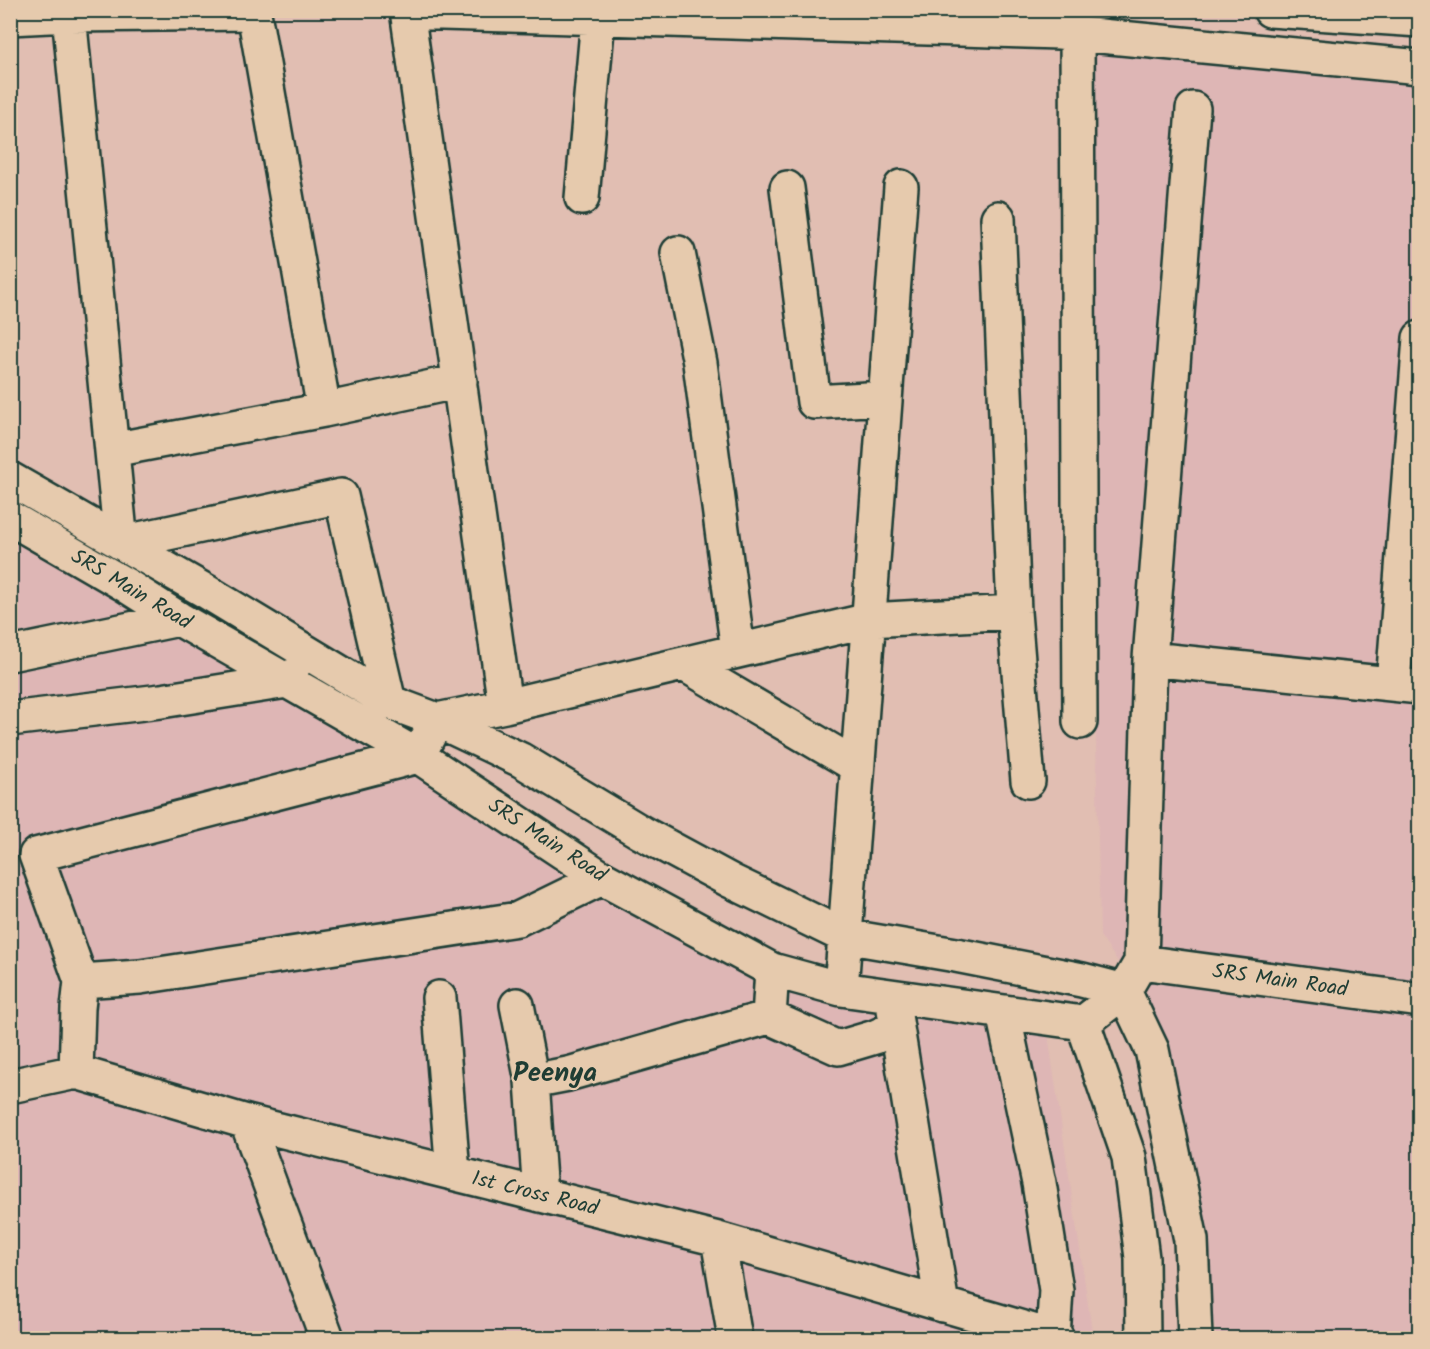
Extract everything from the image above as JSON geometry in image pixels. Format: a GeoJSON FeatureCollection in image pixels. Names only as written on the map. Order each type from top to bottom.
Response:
{"type":"FeatureCollection","features":[{"type":"Feature","properties":{"kind":"street"},"geometry":{"type":"LineString","coordinates":[[1270,10],[1409,17]]}},
{"type":"Feature","properties":{"kind":"street"},"geometry":{"type":"LineString","coordinates":[[505,706],[408,11],[598,18],[1066,25],[1419,68]]}},
{"type":"Feature","properties":{"kind":"street"},"geometry":{"type":"LineString","coordinates":[[10,18],[254,13],[324,410]]}},
{"type":"Feature","properties":{"kind":"street"},"geometry":{"type":"LineString","coordinates":[[69,15],[121,543]]}},
{"type":"Feature","properties":{"kind":"street"},"geometry":{"type":"LineString","coordinates":[[582,198],[598,18]]}},
{"type":"Feature","properties":{"kind":"street"},"geometry":{"type":"LineString","coordinates":[[1066,25],[1080,722]]}},
{"type":"Feature","properties":{"kind":"street"},"geometry":{"type":"LineString","coordinates":[[1143,1338],[1142,1258],[1129,1157],[1083,1023],[1124,991],[1141,962],[1150,659],[1192,109]]}},
{"type":"Feature","properties":{"kind":"street"},"geometry":{"type":"LineString","coordinates":[[841,989],[901,187]]}},
{"type":"Feature","properties":{"kind":"street"},"geometry":{"type":"LineString","coordinates":[[787,188],[814,402],[885,398]]}},
{"type":"Feature","properties":{"kind":"street"},"geometry":{"type":"LineString","coordinates":[[998,218],[1014,612],[1028,781]]}},
{"type":"Feature","properties":{"kind":"street"},"geometry":{"type":"LineString","coordinates":[[678,253],[700,363],[738,651]]}},
{"type":"Feature","properties":{"kind":"street"},"geometry":{"type":"LineString","coordinates":[[1150,659],[1406,686],[1419,338]]}},
{"type":"Feature","properties":{"kind":"street"},"geometry":{"type":"LineString","coordinates":[[112,450],[324,410],[460,381]]}},
{"type":"Feature","properties":{"kind":"street"},"geometry":{"type":"LineString","coordinates":[[10,479],[207,591],[389,702],[437,720],[521,760],[642,833],[731,881],[844,936],[1082,980],[1124,991],[1152,1050],[1191,1240],[1194,1338]]}},
{"type":"Feature","properties":{"kind":"street"},"geometry":{"type":"LineString","coordinates":[[121,543],[341,496],[389,702]]}},
{"type":"Feature","properties":{"kind":"street","name":"SRS Main Road"},"geometry":{"type":"LineString","coordinates":[[10,518],[124,584],[179,620],[418,756],[602,878],[772,970],[841,989],[895,1012],[1004,1012],[1083,1023]]}},
{"type":"Feature","properties":{"kind":"street"},"geometry":{"type":"LineString","coordinates":[[437,720],[868,620],[1014,612]]}},
{"type":"Feature","properties":{"kind":"street"},"geometry":{"type":"LineString","coordinates":[[10,654],[179,620]]}},
{"type":"Feature","properties":{"kind":"street"},"geometry":{"type":"LineString","coordinates":[[10,719],[162,701],[287,681],[313,656]]}},
{"type":"Feature","properties":{"kind":"street"},"geometry":{"type":"LineString","coordinates":[[684,664],[857,766]]}},
{"type":"Feature","properties":{"kind":"street"},"geometry":{"type":"LineString","coordinates":[[76,1072],[81,981],[36,855],[418,756],[437,720]]}},
{"type":"Feature","properties":{"kind":"street"},"geometry":{"type":"LineString","coordinates":[[81,981],[140,977],[518,919],[602,878]]}},
{"type":"Feature","properties":{"kind":"street","name":"SRS Main Road"},"geometry":{"type":"LineString","coordinates":[[1141,962],[1419,1000]]}},
{"type":"Feature","properties":{"kind":"street"},"geometry":{"type":"LineString","coordinates":[[769,1017],[772,970]]}},
{"type":"Feature","properties":{"kind":"street"},"geometry":{"type":"LineString","coordinates":[[439,998],[453,1173]]}},
{"type":"Feature","properties":{"kind":"street"},"geometry":{"type":"LineString","coordinates":[[517,1005],[532,1081],[540,1195]]}},
{"type":"Feature","properties":{"kind":"street"},"geometry":{"type":"LineString","coordinates":[[532,1081],[568,1074],[769,1017],[838,1048],[875,1037],[895,1012]]}},
{"type":"Feature","properties":{"kind":"street"},"geometry":{"type":"LineString","coordinates":[[895,1012],[942,1305]]}},
{"type":"Feature","properties":{"kind":"street"},"geometry":{"type":"LineString","coordinates":[[1004,1012],[1039,1184],[1056,1290],[1055,1338]]}},
{"type":"Feature","properties":{"kind":"street","name":"1st Cross Road"},"geometry":{"type":"LineString","coordinates":[[10,1086],[76,1072],[247,1122],[718,1239],[1055,1338]]}},
{"type":"Feature","properties":{"kind":"street"},"geometry":{"type":"LineString","coordinates":[[247,1122],[327,1338]]}},
{"type":"Feature","properties":{"kind":"street"},"geometry":{"type":"LineString","coordinates":[[718,1239],[735,1338]]}},
{"type":"Feature","properties":{"kind":"shaded area"},"geometry":{"type":"Polygon","coordinates":[[[1082,48],[1419,81],[1419,1338],[1217,1338],[1149,1006],[1100,936],[1082,48]]]}},
{"type":"Feature","properties":{"kind":"shaded area"},"geometry":{"type":"Polygon","coordinates":[[[11,535],[749,977],[1044,1008],[1093,1338],[11,1338],[11,535]]]}},
{"type":"Feature","properties":{"kind":"district","name":"Peenya"},"geometry":{"type":"Point","coordinates":[555,1073]}}]}
